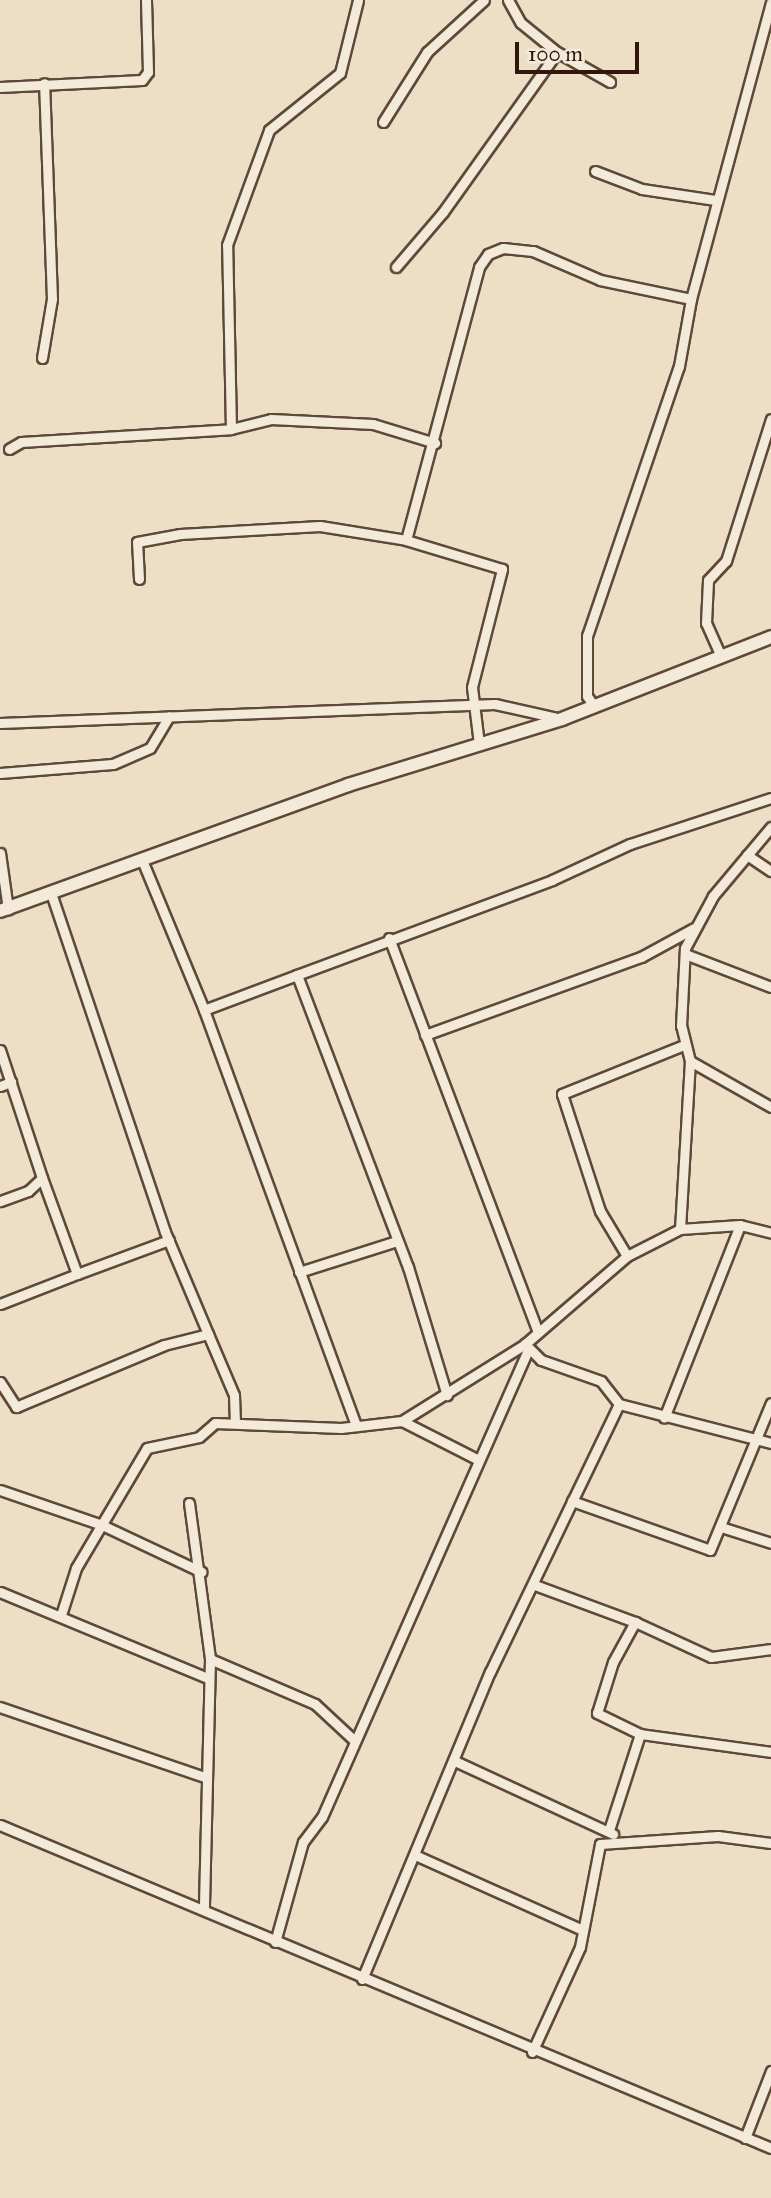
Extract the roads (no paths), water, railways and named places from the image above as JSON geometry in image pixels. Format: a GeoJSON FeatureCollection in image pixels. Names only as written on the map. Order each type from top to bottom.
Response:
{"type":"FeatureCollection","features":[{"type":"Feature","properties":{"kind":"street"},"geometry":{"type":"LineString","coordinates":[[0,87],[142,80],[148,72],[146,0]]}},
{"type":"Feature","properties":{"kind":"street"},"geometry":{"type":"LineString","coordinates":[[231,429],[227,245],[269,130],[340,73],[358,0]]}},
{"type":"Feature","properties":{"kind":"street"},"geometry":{"type":"LineString","coordinates":[[383,122],[427,52],[484,0]]}},
{"type":"Feature","properties":{"kind":"street"},"geometry":{"type":"LineString","coordinates":[[508,0],[521,23],[557,52],[610,82]]}},
{"type":"Feature","properties":{"kind":"street"},"geometry":{"type":"LineString","coordinates":[[594,706],[587,696],[587,636],[679,366],[691,299],[715,200],[771,3]]}},
{"type":"Feature","properties":{"kind":"street"},"geometry":{"type":"LineString","coordinates":[[396,267],[443,212],[557,52]]}},
{"type":"Feature","properties":{"kind":"street"},"geometry":{"type":"LineString","coordinates":[[43,358],[52,299],[44,83]]}},
{"type":"Feature","properties":{"kind":"street"},"geometry":{"type":"LineString","coordinates":[[595,172],[642,189],[715,200]]}},
{"type":"Feature","properties":{"kind":"street"},"geometry":{"type":"LineString","coordinates":[[406,540],[488,254],[533,251],[600,280],[691,299]]}},
{"type":"Feature","properties":{"kind":"street"},"geometry":{"type":"LineString","coordinates":[[9,449],[21,442],[231,429],[271,419],[373,424],[435,443]]}},
{"type":"Feature","properties":{"kind":"street"},"geometry":{"type":"LineString","coordinates":[[719,652],[706,623],[708,580],[726,561],[771,419]]}},
{"type":"Feature","properties":{"kind":"street"},"geometry":{"type":"LineString","coordinates":[[139,579],[137,542],[180,534],[320,526],[406,540],[502,569],[492,625],[474,676],[479,744]]}},
{"type":"Feature","properties":{"kind":"street"},"geometry":{"type":"LineString","coordinates":[[0,853],[4,910],[52,896],[142,860],[479,744],[562,719],[719,652],[771,636]]}},
{"type":"Feature","properties":{"kind":"street"},"geometry":{"type":"LineString","coordinates":[[0,723],[474,704],[543,710],[562,719]]}},
{"type":"Feature","properties":{"kind":"street"},"geometry":{"type":"LineString","coordinates":[[0,774],[122,761],[150,748],[169,716]]}},
{"type":"Feature","properties":{"kind":"street"},"geometry":{"type":"LineString","coordinates":[[204,1010],[389,938],[552,880],[629,844],[771,798]]}},
{"type":"Feature","properties":{"kind":"street"},"geometry":{"type":"LineString","coordinates":[[680,1229],[690,1061],[684,1045],[685,954],[694,928],[747,855],[771,827]]}},
{"type":"Feature","properties":{"kind":"street"},"geometry":{"type":"LineString","coordinates":[[747,855],[771,871]]}},
{"type":"Feature","properties":{"kind":"street"},"geometry":{"type":"LineString","coordinates":[[142,860],[204,1010],[356,1426]]}},
{"type":"Feature","properties":{"kind":"street"},"geometry":{"type":"LineString","coordinates":[[52,896],[169,1240],[234,1395],[235,1423]]}},
{"type":"Feature","properties":{"kind":"street"},"geometry":{"type":"LineString","coordinates":[[425,1035],[640,957],[694,928]]}},
{"type":"Feature","properties":{"kind":"street"},"geometry":{"type":"LineString","coordinates":[[389,938],[537,1330]]}},
{"type":"Feature","properties":{"kind":"street"},"geometry":{"type":"LineString","coordinates":[[685,954],[771,987]]}},
{"type":"Feature","properties":{"kind":"street"},"geometry":{"type":"LineString","coordinates":[[297,975],[397,1241],[447,1395]]}},
{"type":"Feature","properties":{"kind":"street"},"geometry":{"type":"LineString","coordinates":[[627,1256],[600,1211],[562,1094],[684,1045]]}},
{"type":"Feature","properties":{"kind":"street"},"geometry":{"type":"LineString","coordinates":[[0,1050],[77,1274]]}},
{"type":"Feature","properties":{"kind":"street"},"geometry":{"type":"LineString","coordinates":[[690,1061],[771,1107]]}},
{"type":"Feature","properties":{"kind":"street"},"geometry":{"type":"LineString","coordinates":[[0,1086],[11,1082]]}},
{"type":"Feature","properties":{"kind":"street"},"geometry":{"type":"LineString","coordinates":[[0,1201],[28,1191],[42,1178]]}},
{"type":"Feature","properties":{"kind":"street"},"geometry":{"type":"LineString","coordinates":[[664,1418],[740,1225]]}},
{"type":"Feature","properties":{"kind":"street"},"geometry":{"type":"LineString","coordinates":[[275,1942],[303,1842],[322,1817],[537,1330],[627,1256],[680,1229],[740,1225],[771,1233]]}},
{"type":"Feature","properties":{"kind":"street"},"geometry":{"type":"LineString","coordinates":[[0,1304],[169,1240]]}},
{"type":"Feature","properties":{"kind":"street"},"geometry":{"type":"LineString","coordinates":[[299,1272],[397,1241]]}},
{"type":"Feature","properties":{"kind":"street"},"geometry":{"type":"LineString","coordinates":[[0,1382],[16,1407],[164,1345],[208,1334]]}},
{"type":"Feature","properties":{"kind":"street"},"geometry":{"type":"LineString","coordinates":[[61,1615],[76,1567],[147,1448],[199,1437],[215,1423],[356,1426],[402,1421],[513,1351],[528,1347]]}},
{"type":"Feature","properties":{"kind":"street"},"geometry":{"type":"LineString","coordinates":[[528,1347],[541,1360],[601,1381],[619,1404],[752,1443],[771,1443]]}},
{"type":"Feature","properties":{"kind":"street"},"geometry":{"type":"LineString","coordinates":[[362,1979],[457,1762],[491,1672],[535,1585],[619,1404]]}},
{"type":"Feature","properties":{"kind":"street"},"geometry":{"type":"LineString","coordinates":[[572,1501],[710,1550],[752,1443],[771,1404]]}},
{"type":"Feature","properties":{"kind":"street"},"geometry":{"type":"LineString","coordinates":[[402,1421],[479,1460]]}},
{"type":"Feature","properties":{"kind":"street"},"geometry":{"type":"LineString","coordinates":[[0,1490],[102,1525],[202,1572]]}},
{"type":"Feature","properties":{"kind":"street"},"geometry":{"type":"LineString","coordinates":[[189,1503],[202,1572],[210,1658],[205,1777],[204,1910]]}},
{"type":"Feature","properties":{"kind":"street"},"geometry":{"type":"LineString","coordinates":[[721,1527],[771,1543]]}},
{"type":"Feature","properties":{"kind":"street"},"geometry":{"type":"LineString","coordinates":[[535,1585],[635,1622],[711,1657],[771,1649]]}},
{"type":"Feature","properties":{"kind":"street"},"geometry":{"type":"LineString","coordinates":[[0,1592],[208,1678]]}},
{"type":"Feature","properties":{"kind":"street"},"geometry":{"type":"LineString","coordinates":[[635,1622],[613,1662],[597,1713],[640,1734],[771,1752]]}},
{"type":"Feature","properties":{"kind":"street"},"geometry":{"type":"LineString","coordinates":[[210,1658],[315,1704],[355,1741]]}},
{"type":"Feature","properties":{"kind":"street"},"geometry":{"type":"LineString","coordinates":[[0,1707],[205,1777]]}},
{"type":"Feature","properties":{"kind":"street"},"geometry":{"type":"LineString","coordinates":[[609,1830],[640,1734]]}},
{"type":"Feature","properties":{"kind":"street"},"geometry":{"type":"LineString","coordinates":[[457,1762],[609,1830],[616,1838]]}},
{"type":"Feature","properties":{"kind":"street"},"geometry":{"type":"LineString","coordinates":[[0,1825],[532,2052],[771,2148]]}},
{"type":"Feature","properties":{"kind":"street"},"geometry":{"type":"LineString","coordinates":[[532,2052],[583,1930],[600,1844],[616,1838],[718,1836],[771,1843]]}},
{"type":"Feature","properties":{"kind":"street"},"geometry":{"type":"LineString","coordinates":[[415,1855],[583,1930]]}},
{"type":"Feature","properties":{"kind":"street"},"geometry":{"type":"LineString","coordinates":[[745,2138],[771,2071]]}}]}
